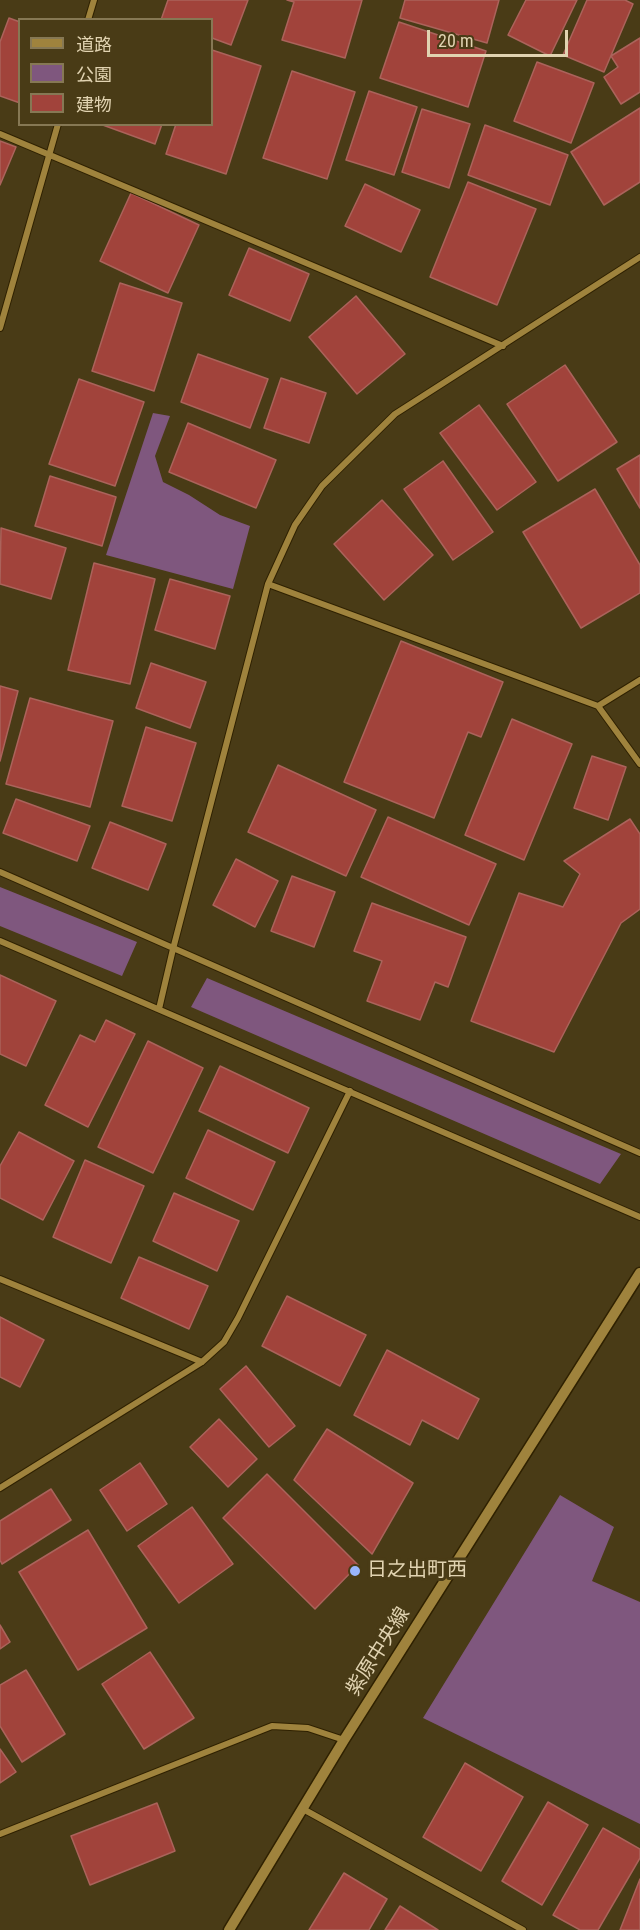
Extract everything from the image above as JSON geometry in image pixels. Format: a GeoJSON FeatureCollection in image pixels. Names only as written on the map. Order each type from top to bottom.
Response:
{"type":"FeatureCollection","features":[{"type":"Feature","properties":{"kind":"street"},"geometry":{"type":"LineString","coordinates":[[89,18],[94,0]]}},
{"type":"Feature","properties":{"kind":"street"},"geometry":{"type":"LineString","coordinates":[[0,328],[57,126]]}},
{"type":"Feature","properties":{"kind":"street"},"geometry":{"type":"LineString","coordinates":[[0,134],[503,346]]}},
{"type":"Feature","properties":{"kind":"street"},"geometry":{"type":"LineString","coordinates":[[159,1009],[268,584],[296,525],[322,486],[395,414],[640,257]]}},
{"type":"Feature","properties":{"kind":"street"},"geometry":{"type":"LineString","coordinates":[[268,584],[598,706],[640,764]]}},
{"type":"Feature","properties":{"kind":"street"},"geometry":{"type":"LineString","coordinates":[[598,706],[640,680]]}},
{"type":"Feature","properties":{"kind":"street"},"geometry":{"type":"LineString","coordinates":[[0,872],[640,1153]]}},
{"type":"Feature","properties":{"kind":"street"},"geometry":{"type":"LineString","coordinates":[[0,941],[640,1217]]}},
{"type":"Feature","properties":{"kind":"street"},"geometry":{"type":"LineString","coordinates":[[0,1488],[202,1362],[224,1342],[350,1091]]}},
{"type":"Feature","properties":{"kind":"street","name":"紫原中央線"},"geometry":{"type":"LineString","coordinates":[[229,1930],[344,1740],[640,1273]]}},
{"type":"Feature","properties":{"kind":"street"},"geometry":{"type":"LineString","coordinates":[[0,1279],[202,1362]]}},
{"type":"Feature","properties":{"kind":"street"},"geometry":{"type":"LineString","coordinates":[[0,1834],[272,1726],[308,1728],[344,1740]]}},
{"type":"Feature","properties":{"kind":"street"},"geometry":{"type":"LineString","coordinates":[[303,1809],[523,1930]]}},
{"type":"Feature","properties":{"kind":"green space"},"geometry":{"type":"Polygon","coordinates":[[[153,413],[170,416],[155,456],[163,482],[220,515],[250,526],[233,589],[106,555],[153,413]]]}},
{"type":"Feature","properties":{"kind":"green space"},"geometry":{"type":"Polygon","coordinates":[[[0,887],[137,942],[122,976],[0,926],[0,887]]]}},
{"type":"Feature","properties":{"kind":"green space"},"geometry":{"type":"Polygon","coordinates":[[[207,978],[621,1154],[600,1184],[191,1007],[207,978]]]}},
{"type":"Feature","properties":{"kind":"green space"},"geometry":{"type":"Polygon","coordinates":[[[560,1495],[614,1527],[592,1581],[640,1602],[640,1824],[423,1718],[560,1495]]]}},
{"type":"Feature","properties":{"kind":"building"},"geometry":{"type":"Polygon","coordinates":[[[168,0],[248,0],[231,45],[213,38],[213,18],[162,18],[168,0]]]}},
{"type":"Feature","properties":{"kind":"building"},"geometry":{"type":"Polygon","coordinates":[[[287,0],[362,0],[345,58],[282,40],[294,2],[287,0]]]}},
{"type":"Feature","properties":{"kind":"building"},"geometry":{"type":"Polygon","coordinates":[[[405,0],[499,0],[487,43],[400,18],[405,0]]]}},
{"type":"Feature","properties":{"kind":"building"},"geometry":{"type":"Polygon","coordinates":[[[526,0],[577,0],[550,56],[508,35],[526,0]]]}},
{"type":"Feature","properties":{"kind":"building"},"geometry":{"type":"Polygon","coordinates":[[[587,0],[625,0],[633,4],[604,72],[563,55],[587,0]]]}},
{"type":"Feature","properties":{"kind":"building"},"geometry":{"type":"Polygon","coordinates":[[[9,18],[18,21],[18,102],[0,96],[0,42],[9,18]]]}},
{"type":"Feature","properties":{"kind":"building"},"geometry":{"type":"Polygon","coordinates":[[[399,22],[486,51],[468,107],[380,78],[399,22]]]}},
{"type":"Feature","properties":{"kind":"building"},"geometry":{"type":"Polygon","coordinates":[[[640,38],[640,92],[621,104],[604,77],[618,67],[611,56],[640,38]]]}},
{"type":"Feature","properties":{"kind":"building"},"geometry":{"type":"Polygon","coordinates":[[[213,50],[261,66],[226,174],[166,154],[175,126],[213,126],[213,50]]]}},
{"type":"Feature","properties":{"kind":"building"},"geometry":{"type":"Polygon","coordinates":[[[537,62],[594,83],[571,143],[514,121],[537,62]]]}},
{"type":"Feature","properties":{"kind":"building"},"geometry":{"type":"Polygon","coordinates":[[[292,71],[355,92],[327,179],[263,158],[292,71]]]}},
{"type":"Feature","properties":{"kind":"building"},"geometry":{"type":"Polygon","coordinates":[[[369,91],[417,107],[394,175],[346,160],[369,91]]]}},
{"type":"Feature","properties":{"kind":"building"},"geometry":{"type":"Polygon","coordinates":[[[640,108],[640,182],[604,205],[571,152],[640,108]]]}},
{"type":"Feature","properties":{"kind":"building"},"geometry":{"type":"Polygon","coordinates":[[[422,109],[470,124],[449,188],[402,172],[422,109]]]}},
{"type":"Feature","properties":{"kind":"building"},"geometry":{"type":"Polygon","coordinates":[[[485,125],[568,155],[550,205],[468,175],[485,125]]]}},
{"type":"Feature","properties":{"kind":"building"},"geometry":{"type":"Polygon","coordinates":[[[106,126],[161,126],[155,144],[106,126]]]}},
{"type":"Feature","properties":{"kind":"building"},"geometry":{"type":"Polygon","coordinates":[[[0,141],[16,147],[0,185],[0,141]]]}},
{"type":"Feature","properties":{"kind":"building"},"geometry":{"type":"Polygon","coordinates":[[[468,182],[536,209],[497,305],[430,277],[468,182]]]}},
{"type":"Feature","properties":{"kind":"building"},"geometry":{"type":"Polygon","coordinates":[[[365,184],[420,210],[401,252],[345,226],[365,184]]]}},
{"type":"Feature","properties":{"kind":"building"},"geometry":{"type":"Polygon","coordinates":[[[131,193],[199,225],[168,293],[100,261],[131,193]]]}},
{"type":"Feature","properties":{"kind":"building"},"geometry":{"type":"Polygon","coordinates":[[[249,248],[309,274],[290,321],[229,295],[249,248]]]}},
{"type":"Feature","properties":{"kind":"building"},"geometry":{"type":"Polygon","coordinates":[[[120,283],[182,303],[154,391],[92,371],[120,283]]]}},
{"type":"Feature","properties":{"kind":"building"},"geometry":{"type":"Polygon","coordinates":[[[356,296],[405,354],[357,394],[309,337],[356,296]]]}},
{"type":"Feature","properties":{"kind":"building"},"geometry":{"type":"Polygon","coordinates":[[[198,354],[268,379],[250,428],[181,402],[198,354]]]}},
{"type":"Feature","properties":{"kind":"building"},"geometry":{"type":"Polygon","coordinates":[[[565,365],[617,442],[558,481],[507,404],[565,365]]]}},
{"type":"Feature","properties":{"kind":"building"},"geometry":{"type":"Polygon","coordinates":[[[281,378],[326,393],[309,443],[264,428],[281,378]]]}},
{"type":"Feature","properties":{"kind":"building"},"geometry":{"type":"Polygon","coordinates":[[[79,379],[144,402],[115,486],[49,464],[79,379]]]}},
{"type":"Feature","properties":{"kind":"building"},"geometry":{"type":"Polygon","coordinates":[[[479,405],[536,482],[497,510],[440,433],[479,405]]]}},
{"type":"Feature","properties":{"kind":"building"},"geometry":{"type":"Polygon","coordinates":[[[188,423],[276,460],[256,508],[169,472],[188,423]]]}},
{"type":"Feature","properties":{"kind":"building"},"geometry":{"type":"Polygon","coordinates":[[[640,455],[640,508],[617,469],[640,455]]]}},
{"type":"Feature","properties":{"kind":"building"},"geometry":{"type":"Polygon","coordinates":[[[443,461],[493,532],[453,560],[404,489],[443,461]]]}},
{"type":"Feature","properties":{"kind":"building"},"geometry":{"type":"Polygon","coordinates":[[[50,476],[116,497],[102,546],[35,526],[50,476]]]}},
{"type":"Feature","properties":{"kind":"building"},"geometry":{"type":"Polygon","coordinates":[[[595,489],[640,565],[640,593],[581,628],[523,532],[595,489]]]}},
{"type":"Feature","properties":{"kind":"building"},"geometry":{"type":"Polygon","coordinates":[[[382,500],[433,555],[384,600],[334,544],[382,500]]]}},
{"type":"Feature","properties":{"kind":"building"},"geometry":{"type":"Polygon","coordinates":[[[1,528],[66,548],[51,599],[0,584],[1,528]]]}},
{"type":"Feature","properties":{"kind":"building"},"geometry":{"type":"Polygon","coordinates":[[[94,563],[155,579],[130,684],[68,670],[94,563]]]}},
{"type":"Feature","properties":{"kind":"building"},"geometry":{"type":"Polygon","coordinates":[[[170,579],[230,596],[215,649],[155,630],[170,579]]]}},
{"type":"Feature","properties":{"kind":"building"},"geometry":{"type":"Polygon","coordinates":[[[401,641],[503,682],[481,737],[468,732],[434,818],[344,782],[401,641]]]}},
{"type":"Feature","properties":{"kind":"building"},"geometry":{"type":"Polygon","coordinates":[[[151,663],[206,682],[190,728],[136,708],[151,663]]]}},
{"type":"Feature","properties":{"kind":"building"},"geometry":{"type":"Polygon","coordinates":[[[0,686],[18,691],[0,761],[0,686]]]}},
{"type":"Feature","properties":{"kind":"building"},"geometry":{"type":"Polygon","coordinates":[[[30,698],[113,721],[90,807],[6,784],[30,698]]]}},
{"type":"Feature","properties":{"kind":"building"},"geometry":{"type":"Polygon","coordinates":[[[512,719],[572,744],[524,860],[465,835],[512,719]]]}},
{"type":"Feature","properties":{"kind":"building"},"geometry":{"type":"Polygon","coordinates":[[[146,727],[196,743],[172,821],[122,806],[146,727]]]}},
{"type":"Feature","properties":{"kind":"building"},"geometry":{"type":"Polygon","coordinates":[[[592,756],[626,767],[608,820],[574,808],[592,756]]]}},
{"type":"Feature","properties":{"kind":"building"},"geometry":{"type":"Polygon","coordinates":[[[278,765],[376,810],[346,876],[248,832],[278,765]]]}},
{"type":"Feature","properties":{"kind":"building"},"geometry":{"type":"Polygon","coordinates":[[[16,799],[90,826],[77,861],[3,833],[16,799]]]}},
{"type":"Feature","properties":{"kind":"building"},"geometry":{"type":"Polygon","coordinates":[[[388,817],[496,864],[469,925],[361,877],[388,817]]]}},
{"type":"Feature","properties":{"kind":"building"},"geometry":{"type":"Polygon","coordinates":[[[630,819],[640,834],[640,909],[621,923],[554,1052],[471,1021],[519,893],[563,907],[580,874],[564,861],[630,819]]]}},
{"type":"Feature","properties":{"kind":"building"},"geometry":{"type":"Polygon","coordinates":[[[110,822],[166,844],[148,890],[92,868],[110,822]]]}},
{"type":"Feature","properties":{"kind":"building"},"geometry":{"type":"Polygon","coordinates":[[[236,859],[278,881],[255,927],[213,905],[236,859]]]}},
{"type":"Feature","properties":{"kind":"building"},"geometry":{"type":"Polygon","coordinates":[[[292,876],[335,892],[314,947],[271,931],[292,876]]]}},
{"type":"Feature","properties":{"kind":"building"},"geometry":{"type":"Polygon","coordinates":[[[372,903],[466,937],[448,987],[435,982],[420,1020],[367,1001],[382,961],[354,951],[372,903]]]}},
{"type":"Feature","properties":{"kind":"building"},"geometry":{"type":"Polygon","coordinates":[[[0,975],[56,1001],[26,1066],[0,1054],[0,975]]]}},
{"type":"Feature","properties":{"kind":"building"},"geometry":{"type":"Polygon","coordinates":[[[106,1020],[135,1034],[88,1127],[45,1105],[80,1035],[95,1042],[106,1020]]]}},
{"type":"Feature","properties":{"kind":"building"},"geometry":{"type":"Polygon","coordinates":[[[148,1041],[203,1068],[153,1173],[98,1147],[148,1041]]]}},
{"type":"Feature","properties":{"kind":"building"},"geometry":{"type":"Polygon","coordinates":[[[220,1066],[309,1108],[288,1153],[199,1111],[220,1066]]]}},
{"type":"Feature","properties":{"kind":"building"},"geometry":{"type":"Polygon","coordinates":[[[208,1130],[275,1162],[253,1210],[186,1178],[208,1130]]]}},
{"type":"Feature","properties":{"kind":"building"},"geometry":{"type":"Polygon","coordinates":[[[19,1132],[74,1161],[43,1220],[0,1198],[0,1166],[19,1132]]]}},
{"type":"Feature","properties":{"kind":"building"},"geometry":{"type":"Polygon","coordinates":[[[85,1160],[144,1186],[111,1263],[53,1237],[85,1160]]]}},
{"type":"Feature","properties":{"kind":"building"},"geometry":{"type":"Polygon","coordinates":[[[174,1193],[239,1221],[217,1271],[153,1241],[174,1193]]]}},
{"type":"Feature","properties":{"kind":"building"},"geometry":{"type":"Polygon","coordinates":[[[139,1257],[208,1286],[189,1329],[121,1298],[139,1257]]]}},
{"type":"Feature","properties":{"kind":"building"},"geometry":{"type":"Polygon","coordinates":[[[287,1296],[366,1335],[340,1386],[262,1346],[287,1296]]]}},
{"type":"Feature","properties":{"kind":"building"},"geometry":{"type":"Polygon","coordinates":[[[0,1317],[44,1340],[20,1387],[0,1377],[0,1317]]]}},
{"type":"Feature","properties":{"kind":"building"},"geometry":{"type":"Polygon","coordinates":[[[387,1350],[479,1399],[458,1439],[422,1420],[410,1445],[354,1415],[387,1350]]]}},
{"type":"Feature","properties":{"kind":"building"},"geometry":{"type":"Polygon","coordinates":[[[246,1366],[295,1426],[269,1447],[220,1389],[246,1366]]]}},
{"type":"Feature","properties":{"kind":"building"},"geometry":{"type":"Polygon","coordinates":[[[219,1419],[257,1459],[228,1487],[190,1447],[219,1419]]]}},
{"type":"Feature","properties":{"kind":"building"},"geometry":{"type":"Polygon","coordinates":[[[327,1429],[413,1483],[372,1554],[294,1480],[327,1429]]]}},
{"type":"Feature","properties":{"kind":"building"},"geometry":{"type":"Polygon","coordinates":[[[140,1463],[167,1504],[127,1531],[100,1490],[140,1463]]]}},
{"type":"Feature","properties":{"kind":"building"},"geometry":{"type":"Polygon","coordinates":[[[267,1474],[358,1565],[315,1609],[223,1518],[267,1474]]]}},
{"type":"Feature","properties":{"kind":"building"},"geometry":{"type":"Polygon","coordinates":[[[51,1489],[71,1520],[2,1564],[0,1560],[0,1521],[51,1489]]]}},
{"type":"Feature","properties":{"kind":"building"},"geometry":{"type":"Polygon","coordinates":[[[192,1507],[233,1564],[179,1603],[138,1546],[192,1507]]]}},
{"type":"Feature","properties":{"kind":"building"},"geometry":{"type":"Polygon","coordinates":[[[88,1530],[147,1628],[78,1670],[19,1572],[88,1530]]]}},
{"type":"Feature","properties":{"kind":"building"},"geometry":{"type":"Polygon","coordinates":[[[0,1625],[10,1642],[0,1649],[0,1625]]]}},
{"type":"Feature","properties":{"kind":"building"},"geometry":{"type":"Polygon","coordinates":[[[150,1652],[194,1718],[144,1749],[102,1684],[150,1652]]]}},
{"type":"Feature","properties":{"kind":"building"},"geometry":{"type":"Polygon","coordinates":[[[26,1670],[65,1734],[22,1762],[0,1726],[0,1685],[26,1670]]]}},
{"type":"Feature","properties":{"kind":"building"},"geometry":{"type":"Polygon","coordinates":[[[0,1749],[16,1772],[0,1783],[0,1749]]]}},
{"type":"Feature","properties":{"kind":"building"},"geometry":{"type":"Polygon","coordinates":[[[465,1763],[523,1797],[481,1871],[423,1837],[465,1763]]]}},
{"type":"Feature","properties":{"kind":"building"},"geometry":{"type":"Polygon","coordinates":[[[548,1802],[588,1825],[542,1905],[502,1881],[548,1802]]]}},
{"type":"Feature","properties":{"kind":"building"},"geometry":{"type":"Polygon","coordinates":[[[157,1803],[175,1851],[90,1885],[71,1836],[157,1803]]]}},
{"type":"Feature","properties":{"kind":"building"},"geometry":{"type":"Polygon","coordinates":[[[603,1828],[640,1849],[640,1858],[598,1930],[580,1930],[553,1915],[603,1828]]]}},
{"type":"Feature","properties":{"kind":"building"},"geometry":{"type":"Polygon","coordinates":[[[344,1873],[387,1899],[369,1930],[309,1930],[344,1873]]]}},
{"type":"Feature","properties":{"kind":"building"},"geometry":{"type":"Polygon","coordinates":[[[640,1879],[640,1930],[620,1930],[640,1879]]]}},
{"type":"Feature","properties":{"kind":"building"},"geometry":{"type":"Polygon","coordinates":[[[400,1906],[438,1930],[385,1930],[400,1906]]]}},
{"type":"Feature","properties":{"kind":"place","name":"日之出町西"},"geometry":{"type":"Point","coordinates":[355,1571]}}]}
